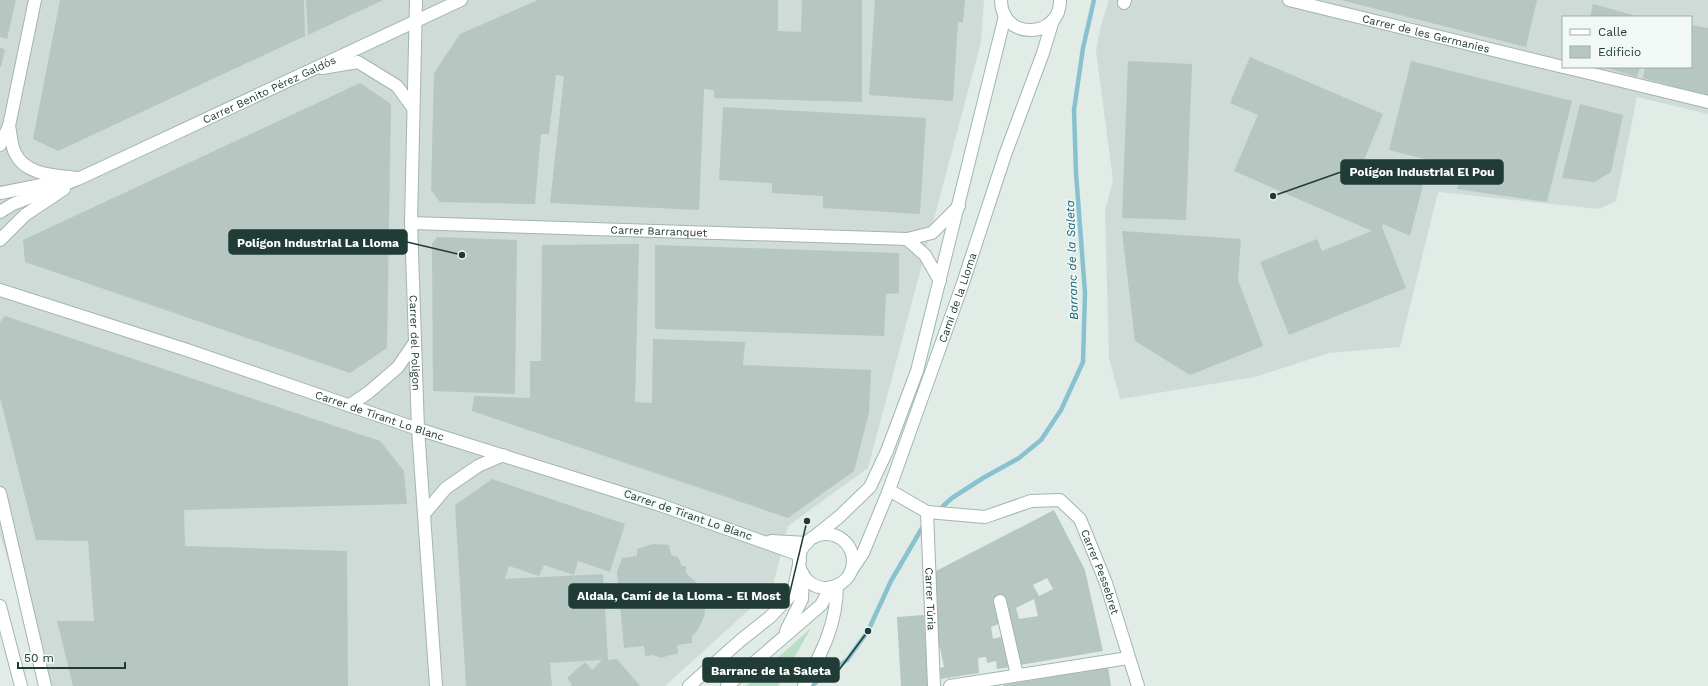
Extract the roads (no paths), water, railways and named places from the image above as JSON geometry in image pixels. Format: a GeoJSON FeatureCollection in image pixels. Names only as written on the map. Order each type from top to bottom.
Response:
{"type":"FeatureCollection","features":[{"type":"Feature","properties":{"kind":"street"},"geometry":{"type":"LineString","coordinates":[[0,145],[9,126],[35,0]]}},
{"type":"Feature","properties":{"kind":"street","name":"Carrer del Poligon"},"geometry":{"type":"LineString","coordinates":[[416,0],[411,223],[418,428],[436,686]]}},
{"type":"Feature","properties":{"kind":"street","name":"Carrer Benito Pérez Galdós"},"geometry":{"type":"LineString","coordinates":[[0,212],[13,204],[78,179],[460,0]]}},
{"type":"Feature","properties":{"kind":"street"},"geometry":{"type":"LineString","coordinates":[[1001,0],[1005,16],[1015,26],[1028,31],[1042,28],[1053,20]]}},
{"type":"Feature","properties":{"kind":"street","name":"Carrer de les Germanies"},"geometry":{"type":"LineString","coordinates":[[1289,0],[1562,67]]}},
{"type":"Feature","properties":{"kind":"street","name":"Camí de la Lloma"},"geometry":{"type":"LineString","coordinates":[[851,571],[863,553],[890,490],[963,283],[1005,155],[1044,53],[1060,1]]}},
{"type":"Feature","properties":{"kind":"street","name":"Camí de la Lloma"},"geometry":{"type":"LineString","coordinates":[[810,540],[839,517],[870,487],[887,451],[917,371],[1005,16]]}},
{"type":"Feature","properties":{"kind":"street"},"geometry":{"type":"LineString","coordinates":[[309,70],[358,62],[397,86],[413,108]]}},
{"type":"Feature","properties":{"kind":"street","name":"Carrer de les Germanies"},"geometry":{"type":"LineString","coordinates":[[1567,68],[1708,102]]}},
{"type":"Feature","properties":{"kind":"street"},"geometry":{"type":"LineString","coordinates":[[9,126],[15,154],[24,164],[37,172],[78,179]]}},
{"type":"Feature","properties":{"kind":"street","name":"Carrer Benito Pérez Galdós"},"geometry":{"type":"LineString","coordinates":[[0,193],[78,179]]}},
{"type":"Feature","properties":{"kind":"street","name":"Carrer Benito Pérez Galdós"},"geometry":{"type":"LineString","coordinates":[[0,240],[24,215],[78,179]]}},
{"type":"Feature","properties":{"kind":"street","name":"Carrer Barranquet"},"geometry":{"type":"LineString","coordinates":[[411,223],[907,239],[932,233],[959,206]]}},
{"type":"Feature","properties":{"kind":"street"},"geometry":{"type":"LineString","coordinates":[[907,239],[924,255],[940,281]]}},
{"type":"Feature","properties":{"kind":"street","name":"Carrer de Tirant Lo Blanc"},"geometry":{"type":"LineString","coordinates":[[0,290],[187,350],[418,428],[660,505],[760,540],[800,558]]}},
{"type":"Feature","properties":{"kind":"street"},"geometry":{"type":"LineString","coordinates":[[350,405],[369,392],[398,367],[415,342]]}},
{"type":"Feature","properties":{"kind":"street"},"geometry":{"type":"LineString","coordinates":[[424,514],[446,488],[478,466],[504,455]]}},
{"type":"Feature","properties":{"kind":"street","name":"Carrer Pessebret"},"geometry":{"type":"LineString","coordinates":[[890,490],[927,512],[985,517],[1032,501],[1060,500],[1080,519],[1106,583],[1128,658],[1138,686]]}},
{"type":"Feature","properties":{"kind":"street"},"geometry":{"type":"LineString","coordinates":[[0,493],[45,686]]}},
{"type":"Feature","properties":{"kind":"street","name":"Carrer Túria"},"geometry":{"type":"LineString","coordinates":[[927,512],[930,564],[929,599],[934,686]]}},
{"type":"Feature","properties":{"kind":"street"},"geometry":{"type":"LineString","coordinates":[[689,686],[741,640],[770,617],[793,592],[800,558],[810,540],[829,534],[844,541],[852,555],[851,571],[845,580],[834,586],[825,588],[812,584],[803,574]]}},
{"type":"Feature","properties":{"kind":"street","name":"Carrer de Tirant Lo Blanc"},"geometry":{"type":"LineString","coordinates":[[760,540],[810,540]]}},
{"type":"Feature","properties":{"kind":"street"},"geometry":{"type":"LineString","coordinates":[[784,636],[802,599],[803,574],[800,558]]}},
{"type":"Feature","properties":{"kind":"street"},"geometry":{"type":"LineString","coordinates":[[727,686],[821,605],[834,586]]}},
{"type":"Feature","properties":{"kind":"street"},"geometry":{"type":"LineString","coordinates":[[804,686],[826,643],[837,604],[834,586]]}},
{"type":"Feature","properties":{"kind":"street"},"geometry":{"type":"LineString","coordinates":[[1000,601],[1017,676]]}},
{"type":"Feature","properties":{"kind":"street"},"geometry":{"type":"LineString","coordinates":[[0,606],[21,686]]}},
{"type":"Feature","properties":{"kind":"street"},"geometry":{"type":"LineString","coordinates":[[950,686],[1128,658]]}},
{"type":"Feature","properties":{"kind":"waterway","name":"Barranc de la Saleta"},"geometry":{"type":"LineString","coordinates":[[943,506],[952,498],[983,478],[1019,458],[1041,440],[1061,410],[1083,362],[1085,293],[1076,173],[1074,110],[1083,48],[1094,0]]}},
{"type":"Feature","properties":{"kind":"waterway","name":"Barranc de la Saleta"},"geometry":{"type":"LineString","coordinates":[[811,686],[847,660],[868,631],[891,581],[922,528]]}},
{"type":"Feature","properties":{"kind":"place","name":"Polígon Industrial El Pou"},"geometry":{"type":"Point","coordinates":[1273,196]}},
{"type":"Feature","properties":{"kind":"place","name":"Polígon Industrial La Lloma"},"geometry":{"type":"Point","coordinates":[462,255]}},
{"type":"Feature","properties":{"kind":"place","name":"Aldaia, Camí de la Lloma - El Most"},"geometry":{"type":"Point","coordinates":[807,521]}},
{"type":"Feature","properties":{"kind":"place","name":"Barranc de la Saleta"},"geometry":{"type":"Point","coordinates":[868,631]}}]}
